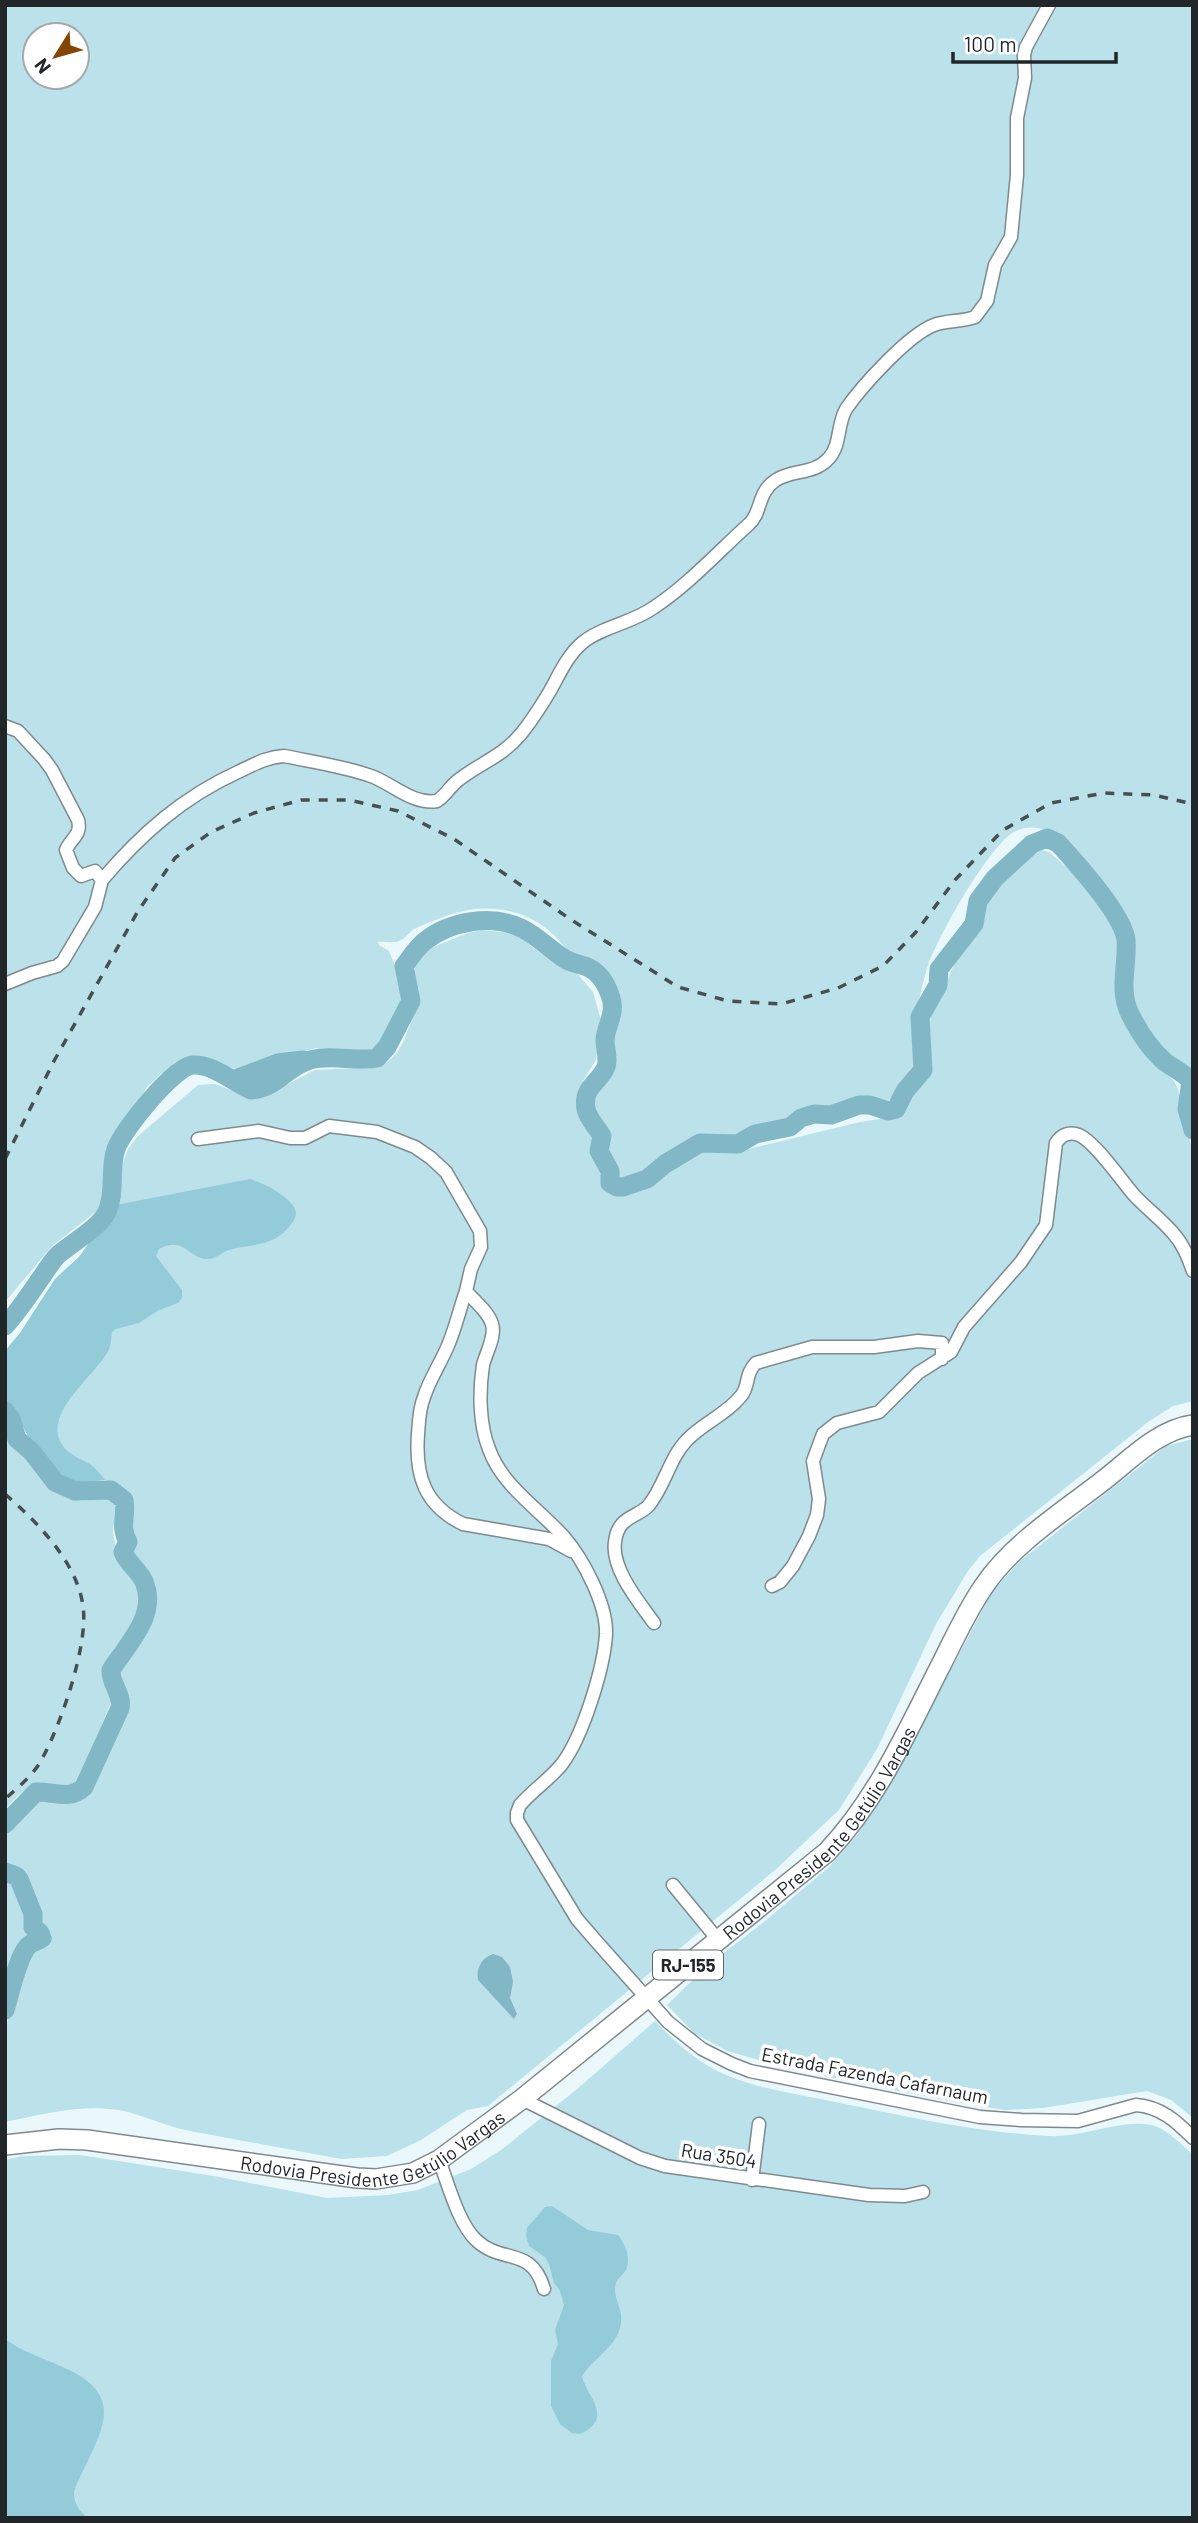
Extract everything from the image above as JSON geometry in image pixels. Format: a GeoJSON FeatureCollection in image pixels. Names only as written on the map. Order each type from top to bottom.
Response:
{"type":"FeatureCollection","features":[{"type":"Feature","properties":{"kind":"main road","name":"Rodovia Presidente Getúlio Vargas"},"geometry":{"type":"LineString","coordinates":[[5,2145],[59,2139],[87,2140],[366,2179],[413,2173],[439,2160],[522,2099],[827,1852],[863,1810],[896,1754],[972,1605],[998,1568],[1055,1518],[1155,1439],[1179,1427],[1193,1425]]}},
{"type":"Feature","properties":{"kind":"street"},"geometry":{"type":"LineString","coordinates":[[5,984],[32,972],[57,966],[63,961],[95,907],[102,880],[130,848],[173,810],[221,779],[273,757],[284,756],[349,770],[371,776],[420,801],[438,801],[456,782],[506,750],[519,737],[566,663],[584,641],[635,618],[669,597],[751,523],[756,517],[759,500],[774,481],[818,467],[831,456],[838,426],[846,410],[894,356],[927,328],[946,321],[975,317],[987,300],[995,265],[1011,237],[1016,202],[1017,118],[1025,78],[1026,47],[1049,5]]}},
{"type":"Feature","properties":{"kind":"street"},"geometry":{"type":"LineString","coordinates":[[5,726],[18,731],[44,759],[78,820],[78,834],[66,850],[73,868],[81,876],[95,871],[102,880]]}},
{"type":"Feature","properties":{"kind":"street"},"geometry":{"type":"LineString","coordinates":[[198,1139],[259,1131],[290,1138],[305,1138],[329,1126],[377,1132],[415,1147],[446,1172],[480,1231],[481,1247],[471,1269],[451,1340],[421,1405],[416,1460],[422,1482],[436,1505],[450,1518],[463,1524],[549,1539],[579,1556]]}},
{"type":"Feature","properties":{"kind":"street"},"geometry":{"type":"LineString","coordinates":[[772,1586],[787,1575],[797,1560],[817,1515],[819,1499],[813,1461],[823,1434],[837,1423],[879,1412],[918,1373],[951,1352],[964,1327],[1021,1262],[1046,1225],[1056,1143],[1060,1136],[1069,1133],[1079,1135],[1090,1144],[1173,1233],[1185,1250],[1193,1271]]}},
{"type":"Feature","properties":{"kind":"street","name":"Estrada Fazenda Cafarnaum"},"geometry":{"type":"LineString","coordinates":[[466,1291],[489,1317],[493,1328],[481,1379],[481,1400],[488,1447],[496,1467],[579,1556],[599,1601],[606,1633],[595,1688],[571,1750],[561,1765],[520,1805],[517,1813],[517,1820],[577,1919],[668,2022],[702,2049],[750,2071],[944,2111],[1007,2119],[1078,2121],[1136,2105],[1146,2106],[1169,2116],[1190,2131]]}},
{"type":"Feature","properties":{"kind":"street"},"geometry":{"type":"LineString","coordinates":[[654,1623],[631,1591],[620,1567],[615,1542],[617,1534],[630,1516],[648,1507],[685,1441],[742,1396],[746,1378],[756,1363],[811,1347],[874,1347],[918,1341],[942,1343],[942,1359]]}},
{"type":"Feature","properties":{"kind":"street"},"geometry":{"type":"LineString","coordinates":[[673,1885],[719,1941]]}},
{"type":"Feature","properties":{"kind":"street","name":"Rua 3504"},"geometry":{"type":"LineString","coordinates":[[522,2099],[640,2158],[666,2166],[888,2197],[923,2192]]}},
{"type":"Feature","properties":{"kind":"street"},"geometry":{"type":"LineString","coordinates":[[752,2180],[760,2124]]}},
{"type":"Feature","properties":{"kind":"street"},"geometry":{"type":"LineString","coordinates":[[439,2160],[464,2223],[476,2240],[495,2252],[525,2260],[537,2273],[544,2289]]}},
{"type":"Feature","properties":{"kind":"shaded area"},"geometry":{"type":"Polygon","coordinates":[[[5,5],[1193,5],[1193,1072],[1161,1052],[1136,1015],[1130,998],[1131,947],[1128,933],[1120,908],[1105,885],[1065,841],[1047,830],[1027,828],[1016,831],[992,853],[964,895],[931,958],[919,1003],[916,1071],[896,1096],[886,1101],[851,1102],[831,1110],[805,1111],[760,1131],[731,1138],[700,1135],[661,1160],[648,1175],[619,1182],[614,1178],[613,1167],[603,1154],[607,1143],[605,1129],[591,1112],[590,1106],[592,1094],[608,1074],[611,1065],[609,1034],[617,1005],[608,981],[593,960],[571,956],[546,928],[531,919],[514,912],[478,909],[432,921],[416,928],[399,941],[378,942],[389,951],[405,990],[402,1013],[378,1052],[361,1056],[316,1048],[236,1069],[193,1056],[161,1074],[147,1087],[111,1149],[110,1186],[102,1207],[52,1246],[5,1302],[5,5]]]}},
{"type":"Feature","properties":{"kind":"shaded area"},"geometry":{"type":"Polygon","coordinates":[[[1042,850],[1049,852],[1086,884],[1113,927],[1119,941],[1118,988],[1125,1015],[1144,1048],[1178,1089],[1193,1153],[1193,1401],[1173,1406],[1148,1422],[980,1556],[936,1624],[877,1749],[839,1810],[774,1871],[488,2106],[467,2110],[421,2140],[387,2156],[341,2159],[182,2129],[113,2109],[66,2110],[5,2122],[5,2033],[14,1992],[30,1952],[46,1939],[24,1882],[13,1870],[5,1867],[5,1832],[34,1800],[78,1797],[89,1789],[124,1709],[125,1702],[116,1673],[140,1640],[154,1607],[148,1575],[132,1552],[129,1532],[134,1504],[130,1496],[114,1483],[105,1480],[73,1483],[60,1477],[29,1438],[20,1418],[5,1400],[5,1351],[55,1279],[107,1225],[116,1205],[123,1163],[128,1149],[138,1136],[198,1085],[215,1084],[252,1098],[276,1090],[315,1070],[377,1067],[387,1062],[403,1043],[419,1002],[415,963],[426,950],[481,930],[514,933],[547,958],[574,970],[593,992],[601,1020],[596,1060],[583,1081],[581,1104],[593,1137],[594,1158],[605,1185],[614,1193],[620,1195],[653,1185],[702,1151],[748,1149],[892,1117],[904,1108],[928,1073],[927,1040],[931,1016],[954,965],[981,924],[987,903],[1008,877],[1028,858],[1042,850]]]}},
{"type":"Feature","properties":{"kind":"shaded area"},"geometry":{"type":"Polygon","coordinates":[[[250,1179],[274,1190],[291,1203],[296,1213],[292,1223],[271,1240],[229,1250],[209,1259],[196,1256],[181,1246],[168,1245],[159,1249],[156,1256],[182,1290],[182,1298],[178,1303],[159,1310],[139,1323],[112,1332],[107,1353],[63,1409],[58,1422],[58,1434],[63,1446],[92,1466],[105,1480],[73,1483],[60,1477],[29,1438],[13,1408],[5,1400],[5,1351],[55,1279],[107,1225],[116,1205],[250,1179]]]}},
{"type":"Feature","properties":{"kind":"shaded area"},"geometry":{"type":"Polygon","coordinates":[[[5,1433],[53,1486],[72,1495],[102,1496],[113,1503],[117,1510],[113,1528],[114,1541],[137,1583],[142,1601],[138,1619],[112,1652],[109,1660],[107,1673],[111,1702],[79,1781],[64,1790],[32,1787],[19,1795],[5,1810],[5,1433]]]}},
{"type":"Feature","properties":{"kind":"shaded area"},"geometry":{"type":"Polygon","coordinates":[[[1193,1439],[1193,2118],[1171,2100],[1147,2091],[1043,2108],[1005,2110],[954,2102],[790,2069],[727,2051],[694,2033],[667,2005],[707,1966],[829,1867],[857,1835],[892,1781],[992,1592],[1020,1561],[1166,1446],[1193,1439]]]}},
{"type":"Feature","properties":{"kind":"shaded area"},"geometry":{"type":"Polygon","coordinates":[[[11,1878],[21,1899],[31,1934],[15,1958],[5,1989],[5,1879],[11,1878]]]}},
{"type":"Feature","properties":{"kind":"shaded area"},"geometry":{"type":"Polygon","coordinates":[[[493,1954],[502,1957],[510,1967],[513,1982],[510,1998],[517,2014],[514,2019],[478,1980],[480,1964],[493,1954]]]}},
{"type":"Feature","properties":{"kind":"shaded area"},"geometry":{"type":"Polygon","coordinates":[[[655,2021],[679,2045],[706,2065],[726,2075],[768,2088],[944,2124],[997,2132],[1063,2136],[1143,2124],[1160,2128],[1193,2155],[1193,2518],[5,2518],[5,2160],[22,2156],[80,2155],[214,2176],[327,2198],[388,2195],[418,2190],[471,2169],[501,2150],[576,2090],[655,2021]]]}},
{"type":"Feature","properties":{"kind":"shaded area"},"geometry":{"type":"Polygon","coordinates":[[[552,2206],[588,2230],[618,2235],[628,2256],[626,2270],[615,2287],[621,2315],[618,2334],[582,2376],[597,2413],[591,2428],[580,2434],[572,2433],[560,2424],[551,2406],[551,2361],[558,2344],[555,2330],[564,2305],[549,2264],[545,2257],[529,2246],[526,2236],[527,2228],[545,2207],[552,2206]]]}},
{"type":"Feature","properties":{"kind":"shaded area"},"geometry":{"type":"Polygon","coordinates":[[[5,2339],[82,2377],[96,2390],[103,2404],[104,2419],[99,2435],[74,2491],[77,2506],[89,2518],[5,2518],[5,2339]]]}},
{"type":"Feature","properties":{"kind":"waterway"},"geometry":{"type":"LineString","coordinates":[[5,1326],[57,1256],[103,1218],[110,1204],[114,1157],[120,1140],[138,1115],[174,1076],[184,1068],[200,1065],[215,1070],[251,1090],[268,1086],[310,1060],[377,1058],[387,1047],[411,1001],[404,966],[425,941],[459,924],[497,921],[521,928],[565,959],[590,968],[605,983],[612,1004],[605,1040],[607,1064],[589,1090],[585,1101],[591,1120],[602,1136],[599,1151],[610,1171],[610,1183],[623,1187],[647,1179],[665,1164],[700,1143],[738,1144],[755,1134],[790,1127],[801,1118],[814,1114],[831,1115],[859,1105],[870,1105],[888,1111],[896,1109],[905,1091],[923,1070],[920,1017],[938,985],[939,969],[974,924],[978,901],[995,878],[1032,844],[1047,838],[1058,843],[1087,876],[1117,917],[1126,940],[1126,1005],[1154,1052],[1191,1081],[1187,1109],[1193,1130]]}},
{"type":"Feature","properties":{"kind":"waterway"},"geometry":{"type":"LineString","coordinates":[[233,1080],[278,1063],[303,1060]]}},
{"type":"Feature","properties":{"kind":"waterway"},"geometry":{"type":"LineString","coordinates":[[5,1411],[11,1419],[17,1439],[32,1452],[55,1482],[75,1491],[111,1490],[124,1500],[124,1531],[128,1542],[123,1552],[143,1580],[148,1596],[147,1608],[138,1630],[111,1670],[112,1680],[120,1698],[120,1708],[84,1787],[73,1794],[36,1792],[5,1824]]}},
{"type":"Feature","properties":{"kind":"waterway"},"geometry":{"type":"LineString","coordinates":[[5,1872],[19,1879],[33,1914],[33,1927],[42,1938],[24,1952],[5,2010]]}},
{"type":"Feature","properties":{"kind":"railway"},"geometry":{"type":"LineString","coordinates":[[5,1159],[54,1061],[138,911],[175,858],[211,832],[254,813],[301,800],[349,800],[398,811],[454,839],[570,919],[678,987],[728,1001],[781,1004],[838,988],[883,966],[916,932],[955,880],[1003,830],[1051,803],[1104,793],[1154,795],[1193,804]]}},
{"type":"Feature","properties":{"kind":"railway"},"geometry":{"type":"LineString","coordinates":[[5,1494],[42,1530],[64,1559],[79,1590],[84,1623],[71,1687],[47,1749],[36,1769],[5,1799]]}}]}
